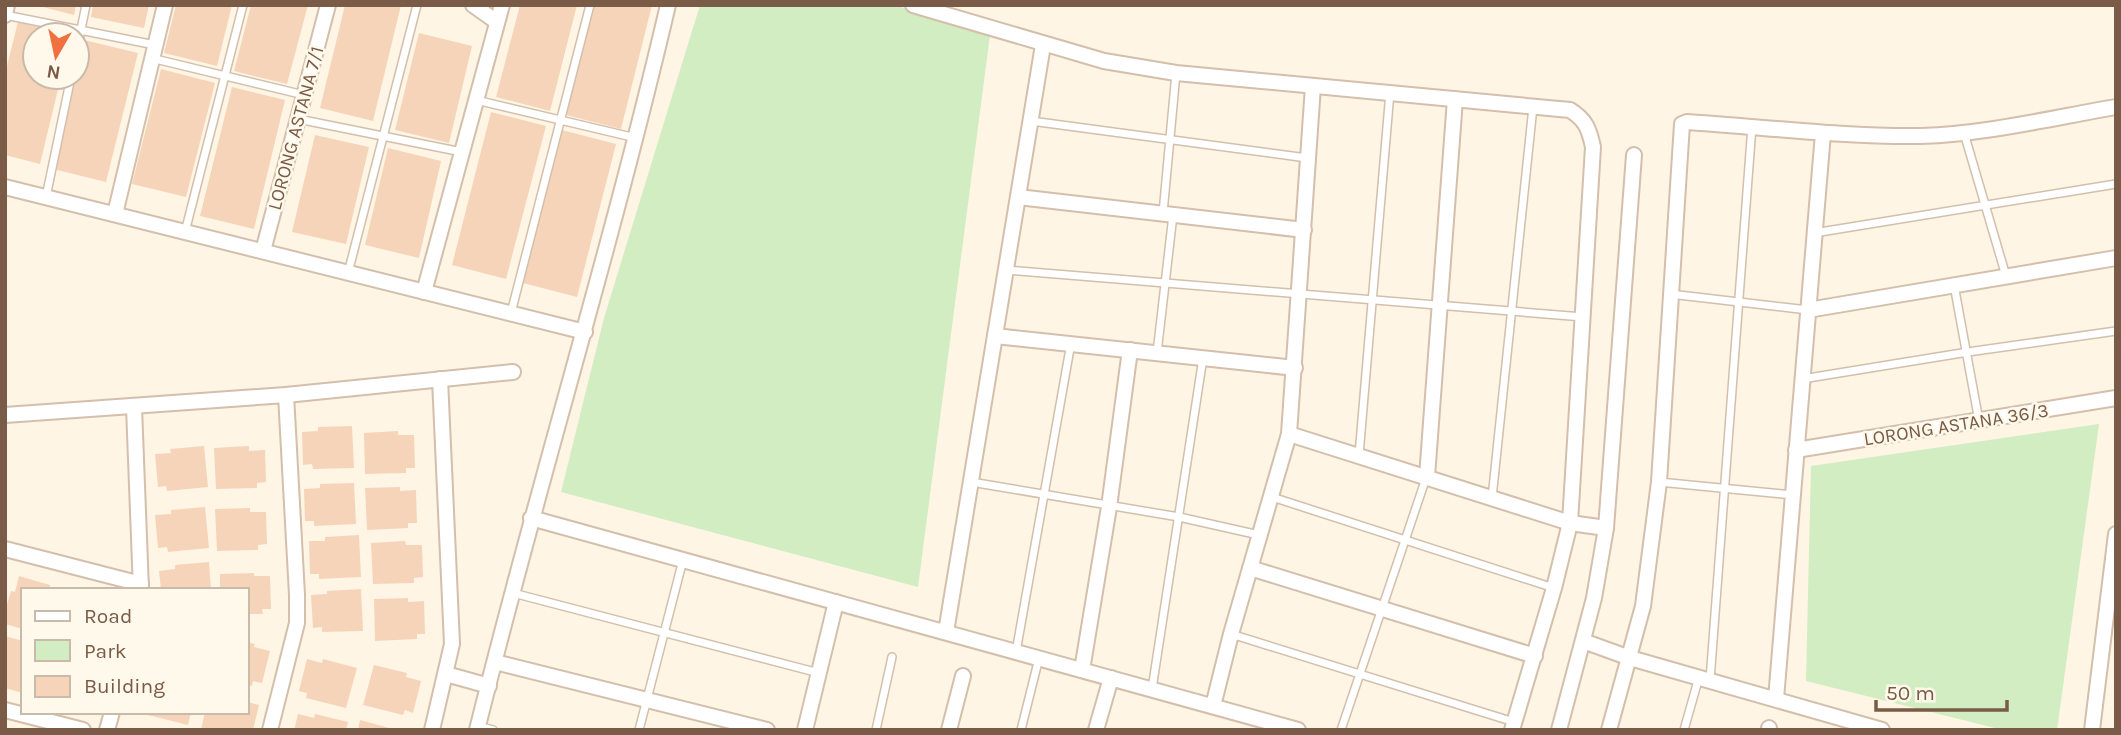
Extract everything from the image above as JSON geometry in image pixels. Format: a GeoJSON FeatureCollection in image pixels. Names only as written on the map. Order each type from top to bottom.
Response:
{"type":"FeatureCollection","features":[{"type":"Feature","properties":{"kind":"street"},"geometry":{"type":"LineString","coordinates":[[5,15],[7,5]]}},
{"type":"Feature","properties":{"kind":"street"},"geometry":{"type":"LineString","coordinates":[[115,214],[165,5]]}},
{"type":"Feature","properties":{"kind":"street","name":"LORONG ASTANA 7/1"},"geometry":{"type":"LineString","coordinates":[[263,251],[328,5]]}},
{"type":"Feature","properties":{"kind":"street"},"geometry":{"type":"LineString","coordinates":[[473,5],[497,22]]}},
{"type":"Feature","properties":{"kind":"street"},"geometry":{"type":"LineString","coordinates":[[424,292],[502,5]]}},
{"type":"Feature","properties":{"kind":"street"},"geometry":{"type":"LineString","coordinates":[[478,728],[531,518],[637,138],[668,5]]}},
{"type":"Feature","properties":{"kind":"street"},"geometry":{"type":"LineString","coordinates":[[913,5],[1104,61],[1175,73],[1570,110],[1584,119],[1593,147],[1570,523],[1555,588],[1513,726]]}},
{"type":"Feature","properties":{"kind":"street"},"geometry":{"type":"LineString","coordinates":[[946,632],[1043,44]]}},
{"type":"Feature","properties":{"kind":"street"},"geometry":{"type":"LineString","coordinates":[[1213,706],[1289,434],[1314,86]]}},
{"type":"Feature","properties":{"kind":"street"},"geometry":{"type":"LineString","coordinates":[[1427,477],[1455,99]]}},
{"type":"Feature","properties":{"kind":"street"},"geometry":{"type":"LineString","coordinates":[[1609,730],[1643,606],[1659,482],[1682,124],[1687,122],[1822,133],[1922,136],[1964,132],[2116,107]]}},
{"type":"Feature","properties":{"kind":"street"},"geometry":{"type":"LineString","coordinates":[[1776,699],[1822,133]]}},
{"type":"Feature","properties":{"kind":"street"},"geometry":{"type":"LineString","coordinates":[[1559,730],[1594,598],[1606,528],[1634,155]]}},
{"type":"Feature","properties":{"kind":"street"},"geometry":{"type":"LineString","coordinates":[[5,187],[585,332]]}},
{"type":"Feature","properties":{"kind":"street"},"geometry":{"type":"LineString","coordinates":[[1018,197],[1304,230]]}},
{"type":"Feature","properties":{"kind":"street"},"geometry":{"type":"LineString","coordinates":[[1808,310],[2116,258]]}},
{"type":"Feature","properties":{"kind":"street"},"geometry":{"type":"LineString","coordinates":[[995,336],[1295,368]]}},
{"type":"Feature","properties":{"kind":"street"},"geometry":{"type":"LineString","coordinates":[[1082,670],[1110,506],[1130,350]]}},
{"type":"Feature","properties":{"kind":"street"},"geometry":{"type":"LineString","coordinates":[[5,415],[286,395],[513,372]]}},
{"type":"Feature","properties":{"kind":"street"},"geometry":{"type":"LineString","coordinates":[[432,730],[452,644],[440,379]]}},
{"type":"Feature","properties":{"kind":"street"},"geometry":{"type":"LineString","coordinates":[[270,730],[297,624],[286,395]]}},
{"type":"Feature","properties":{"kind":"street","name":"LORONG ASTANA 36/3"},"geometry":{"type":"LineString","coordinates":[[1796,450],[2116,398]]}},
{"type":"Feature","properties":{"kind":"street"},"geometry":{"type":"LineString","coordinates":[[5,549],[141,587],[134,407]]}},
{"type":"Feature","properties":{"kind":"street"},"geometry":{"type":"LineString","coordinates":[[1289,434],[1570,523],[1606,528]]}},
{"type":"Feature","properties":{"kind":"street"},"geometry":{"type":"LineString","coordinates":[[531,518],[1298,730]]}},
{"type":"Feature","properties":{"kind":"street"},"geometry":{"type":"LineString","coordinates":[[2092,730],[2116,534]]}},
{"type":"Feature","properties":{"kind":"street"},"geometry":{"type":"LineString","coordinates":[[1250,568],[1535,656]]}},
{"type":"Feature","properties":{"kind":"street"},"geometry":{"type":"LineString","coordinates":[[805,730],[836,602]]}},
{"type":"Feature","properties":{"kind":"street"},"geometry":{"type":"LineString","coordinates":[[1583,641],[1630,658],[1882,730]]}},
{"type":"Feature","properties":{"kind":"street"},"geometry":{"type":"LineString","coordinates":[[495,662],[767,730]]}},
{"type":"Feature","properties":{"kind":"street"},"geometry":{"type":"LineString","coordinates":[[446,674],[489,686]]}},
{"type":"Feature","properties":{"kind":"street"},"geometry":{"type":"LineString","coordinates":[[949,730],[963,676]]}},
{"type":"Feature","properties":{"kind":"street"},"geometry":{"type":"LineString","coordinates":[[1096,730],[1111,678]]}},
{"type":"Feature","properties":{"kind":"street"},"geometry":{"type":"LineString","coordinates":[[5,710],[83,730]]}},
{"type":"Feature","properties":{"kind":"lane"},"geometry":{"type":"LineString","coordinates":[[185,232],[243,5]]}},
{"type":"Feature","properties":{"kind":"lane"},"geometry":{"type":"LineString","coordinates":[[348,273],[417,5]]}},
{"type":"Feature","properties":{"kind":"lane"},"geometry":{"type":"LineString","coordinates":[[511,313],[590,5]]}},
{"type":"Feature","properties":{"kind":"lane"},"geometry":{"type":"LineString","coordinates":[[5,15],[35,21]]}},
{"type":"Feature","properties":{"kind":"lane"},"geometry":{"type":"LineString","coordinates":[[91,33],[225,76],[304,95]]}},
{"type":"Feature","properties":{"kind":"lane"},"geometry":{"type":"LineString","coordinates":[[1157,353],[1165,283],[1169,139],[1175,73]]}},
{"type":"Feature","properties":{"kind":"lane"},"geometry":{"type":"LineString","coordinates":[[46,197],[68,91]]}},
{"type":"Feature","properties":{"kind":"lane"},"geometry":{"type":"LineString","coordinates":[[1359,456],[1390,92]]}},
{"type":"Feature","properties":{"kind":"lane"},"geometry":{"type":"LineString","coordinates":[[476,100],[637,138]]}},
{"type":"Feature","properties":{"kind":"lane"},"geometry":{"type":"LineString","coordinates":[[1492,498],[1533,107]]}},
{"type":"Feature","properties":{"kind":"lane"},"geometry":{"type":"LineString","coordinates":[[297,119],[462,152]]}},
{"type":"Feature","properties":{"kind":"lane"},"geometry":{"type":"LineString","coordinates":[[1031,121],[1307,158]]}},
{"type":"Feature","properties":{"kind":"lane"},"geometry":{"type":"LineString","coordinates":[[1684,730],[1704,679],[1724,488],[1752,126]]}},
{"type":"Feature","properties":{"kind":"lane"},"geometry":{"type":"LineString","coordinates":[[1964,132],[2006,277]]}},
{"type":"Feature","properties":{"kind":"lane"},"geometry":{"type":"LineString","coordinates":[[1814,233],[2116,184]]}},
{"type":"Feature","properties":{"kind":"lane"},"geometry":{"type":"LineString","coordinates":[[1006,270],[1583,317]]}},
{"type":"Feature","properties":{"kind":"lane"},"geometry":{"type":"LineString","coordinates":[[1954,285],[1979,421]]}},
{"type":"Feature","properties":{"kind":"lane"},"geometry":{"type":"LineString","coordinates":[[1670,294],[1808,310]]}},
{"type":"Feature","properties":{"kind":"lane"},"geometry":{"type":"LineString","coordinates":[[1802,379],[2116,331]]}},
{"type":"Feature","properties":{"kind":"lane"},"geometry":{"type":"LineString","coordinates":[[1016,652],[1072,343]]}},
{"type":"Feature","properties":{"kind":"lane"},"geometry":{"type":"LineString","coordinates":[[1152,689],[1203,358]]}},
{"type":"Feature","properties":{"kind":"lane"},"geometry":{"type":"LineString","coordinates":[[1341,730],[1427,477]]}},
{"type":"Feature","properties":{"kind":"lane"},"geometry":{"type":"LineString","coordinates":[[971,482],[1179,517],[1259,535]]}},
{"type":"Feature","properties":{"kind":"lane"},"geometry":{"type":"LineString","coordinates":[[1659,482],[1793,495]]}},
{"type":"Feature","properties":{"kind":"lane"},"geometry":{"type":"LineString","coordinates":[[1272,497],[1555,588]]}},
{"type":"Feature","properties":{"kind":"lane"},"geometry":{"type":"LineString","coordinates":[[639,730],[683,560]]}},
{"type":"Feature","properties":{"kind":"lane"},"geometry":{"type":"LineString","coordinates":[[513,593],[818,673]]}},
{"type":"Feature","properties":{"kind":"lane"},"geometry":{"type":"LineString","coordinates":[[1231,634],[1513,726]]}},
{"type":"Feature","properties":{"kind":"lane"},"geometry":{"type":"LineString","coordinates":[[876,730],[892,657]]}},
{"type":"Feature","properties":{"kind":"lane"},"geometry":{"type":"LineString","coordinates":[[1021,730],[1039,658]]}},
{"type":"Feature","properties":{"kind":"lane"},"geometry":{"type":"LineString","coordinates":[[478,728],[493,730]]}},
{"type":"Feature","properties":{"kind":"green space"},"geometry":{"type":"Polygon","coordinates":[[[700,5],[895,5],[990,35],[918,587],[561,492],[604,318],[700,5]]]}},
{"type":"Feature","properties":{"kind":"green space"},"geometry":{"type":"Polygon","coordinates":[[[2099,424],[2057,730],[2003,730],[1806,681],[1811,466],[2099,424]]]}},
{"type":"Feature","properties":{"kind":"building"},"geometry":{"type":"Polygon","coordinates":[[[35,5],[76,5],[74,15],[35,5]]]}},
{"type":"Feature","properties":{"kind":"building"},"geometry":{"type":"Polygon","coordinates":[[[93,5],[149,5],[144,28],[91,17],[93,5]]]}},
{"type":"Feature","properties":{"kind":"building"},"geometry":{"type":"Polygon","coordinates":[[[176,5],[232,5],[217,66],[164,53],[176,5]]]}},
{"type":"Feature","properties":{"kind":"building"},"geometry":{"type":"Polygon","coordinates":[[[251,5],[308,5],[287,84],[234,71],[251,5]]]}},
{"type":"Feature","properties":{"kind":"building"},"geometry":{"type":"Polygon","coordinates":[[[345,5],[401,5],[373,121],[320,108],[345,5]]]}},
{"type":"Feature","properties":{"kind":"building"},"geometry":{"type":"Polygon","coordinates":[[[520,5],[577,5],[550,111],[496,97],[520,5]]]}},
{"type":"Feature","properties":{"kind":"building"},"geometry":{"type":"Polygon","coordinates":[[[594,5],[652,5],[621,129],[566,115],[594,5]]]}},
{"type":"Feature","properties":{"kind":"building"},"geometry":{"type":"Polygon","coordinates":[[[18,22],[21,23],[21,91],[58,91],[40,164],[5,155],[5,74],[18,22]]]}},
{"type":"Feature","properties":{"kind":"building"},"geometry":{"type":"Polygon","coordinates":[[[419,33],[472,46],[449,143],[395,130],[419,33]]]}},
{"type":"Feature","properties":{"kind":"building"},"geometry":{"type":"Polygon","coordinates":[[[91,42],[138,53],[106,182],[53,169],[72,91],[91,91],[91,42]]]}},
{"type":"Feature","properties":{"kind":"building"},"geometry":{"type":"Polygon","coordinates":[[[161,69],[215,83],[186,197],[132,184],[161,69]]]}},
{"type":"Feature","properties":{"kind":"building"},"geometry":{"type":"Polygon","coordinates":[[[232,87],[285,100],[254,229],[200,216],[232,87]]]}},
{"type":"Feature","properties":{"kind":"building"},"geometry":{"type":"Polygon","coordinates":[[[491,112],[546,126],[506,279],[452,265],[491,112]]]}},
{"type":"Feature","properties":{"kind":"building"},"geometry":{"type":"Polygon","coordinates":[[[562,130],[616,144],[577,297],[523,283],[562,130]]]}},
{"type":"Feature","properties":{"kind":"building"},"geometry":{"type":"Polygon","coordinates":[[[315,135],[369,147],[346,244],[292,232],[315,135]]]}},
{"type":"Feature","properties":{"kind":"building"},"geometry":{"type":"Polygon","coordinates":[[[388,148],[441,161],[419,258],[365,245],[388,148]]]}},
{"type":"Feature","properties":{"kind":"building"},"geometry":{"type":"Polygon","coordinates":[[[352,426],[354,468],[313,469],[312,464],[303,465],[302,432],[318,431],[318,427],[352,426]]]}},
{"type":"Feature","properties":{"kind":"building"},"geometry":{"type":"Polygon","coordinates":[[[398,431],[398,435],[414,435],[415,468],[406,468],[406,473],[365,474],[364,433],[398,431]]]}},
{"type":"Feature","properties":{"kind":"building"},"geometry":{"type":"Polygon","coordinates":[[[204,446],[208,487],[167,491],[166,486],[158,487],[155,454],[171,453],[170,449],[204,446]]]}},
{"type":"Feature","properties":{"kind":"building"},"geometry":{"type":"Polygon","coordinates":[[[249,446],[249,451],[265,450],[266,482],[257,483],[257,488],[216,489],[214,448],[249,446]]]}},
{"type":"Feature","properties":{"kind":"building"},"geometry":{"type":"Polygon","coordinates":[[[354,483],[356,524],[314,526],[314,521],[305,521],[304,489],[320,488],[320,484],[354,483]]]}},
{"type":"Feature","properties":{"kind":"building"},"geometry":{"type":"Polygon","coordinates":[[[400,487],[400,491],[416,490],[417,523],[408,523],[408,528],[367,530],[365,488],[400,487]]]}},
{"type":"Feature","properties":{"kind":"building"},"geometry":{"type":"Polygon","coordinates":[[[205,507],[209,548],[168,552],[167,547],[158,548],[155,515],[171,514],[171,510],[205,507]]]}},
{"type":"Feature","properties":{"kind":"building"},"geometry":{"type":"Polygon","coordinates":[[[250,508],[250,512],[266,512],[267,544],[258,545],[258,550],[217,551],[215,509],[250,508]]]}},
{"type":"Feature","properties":{"kind":"building"},"geometry":{"type":"Polygon","coordinates":[[[359,535],[361,577],[319,579],[319,574],[310,574],[309,541],[359,535]]]}},
{"type":"Feature","properties":{"kind":"building"},"geometry":{"type":"Polygon","coordinates":[[[405,541],[406,545],[422,545],[423,577],[414,578],[414,583],[373,584],[371,543],[405,541]]]}},
{"type":"Feature","properties":{"kind":"building"},"geometry":{"type":"Polygon","coordinates":[[[209,562],[211,588],[161,588],[159,571],[175,569],[175,565],[209,562]]]}},
{"type":"Feature","properties":{"kind":"building"},"geometry":{"type":"Polygon","coordinates":[[[254,573],[254,576],[270,576],[271,609],[262,609],[263,614],[248,614],[248,588],[220,588],[220,574],[254,573]]]}},
{"type":"Feature","properties":{"kind":"building"},"geometry":{"type":"Polygon","coordinates":[[[19,576],[50,585],[49,588],[21,588],[21,628],[5,624],[5,611],[11,591],[15,592],[19,576]]]}},
{"type":"Feature","properties":{"kind":"building"},"geometry":{"type":"Polygon","coordinates":[[[361,589],[363,631],[322,632],[322,627],[313,628],[311,595],[361,589]]]}},
{"type":"Feature","properties":{"kind":"building"},"geometry":{"type":"Polygon","coordinates":[[[408,598],[408,602],[424,601],[425,634],[417,634],[417,639],[375,641],[374,599],[408,598]]]}},
{"type":"Feature","properties":{"kind":"building"},"geometry":{"type":"Polygon","coordinates":[[[5,636],[21,640],[21,692],[5,688],[5,636]]]}},
{"type":"Feature","properties":{"kind":"building"},"geometry":{"type":"Polygon","coordinates":[[[248,642],[255,644],[254,647],[270,651],[262,683],[253,681],[252,686],[248,685],[248,642]]]}},
{"type":"Feature","properties":{"kind":"building"},"geometry":{"type":"Polygon","coordinates":[[[307,659],[322,663],[323,659],[357,668],[346,708],[306,698],[307,693],[299,691],[307,659]]]}},
{"type":"Feature","properties":{"kind":"building"},"geometry":{"type":"Polygon","coordinates":[[[374,665],[407,673],[406,677],[421,681],[413,713],[405,710],[403,715],[363,705],[374,665]]]}},
{"type":"Feature","properties":{"kind":"building"},"geometry":{"type":"Polygon","coordinates":[[[248,702],[259,705],[253,730],[201,729],[205,714],[248,714],[248,702]]]}},
{"type":"Feature","properties":{"kind":"building"},"geometry":{"type":"Polygon","coordinates":[[[148,714],[191,714],[188,725],[148,714]]]}},
{"type":"Feature","properties":{"kind":"building"},"geometry":{"type":"Polygon","coordinates":[[[298,714],[314,718],[315,714],[348,722],[346,730],[294,730],[298,714]]]}},
{"type":"Feature","properties":{"kind":"building"},"geometry":{"type":"Polygon","coordinates":[[[360,720],[393,729],[393,730],[358,730],[360,720]]]}}]}
